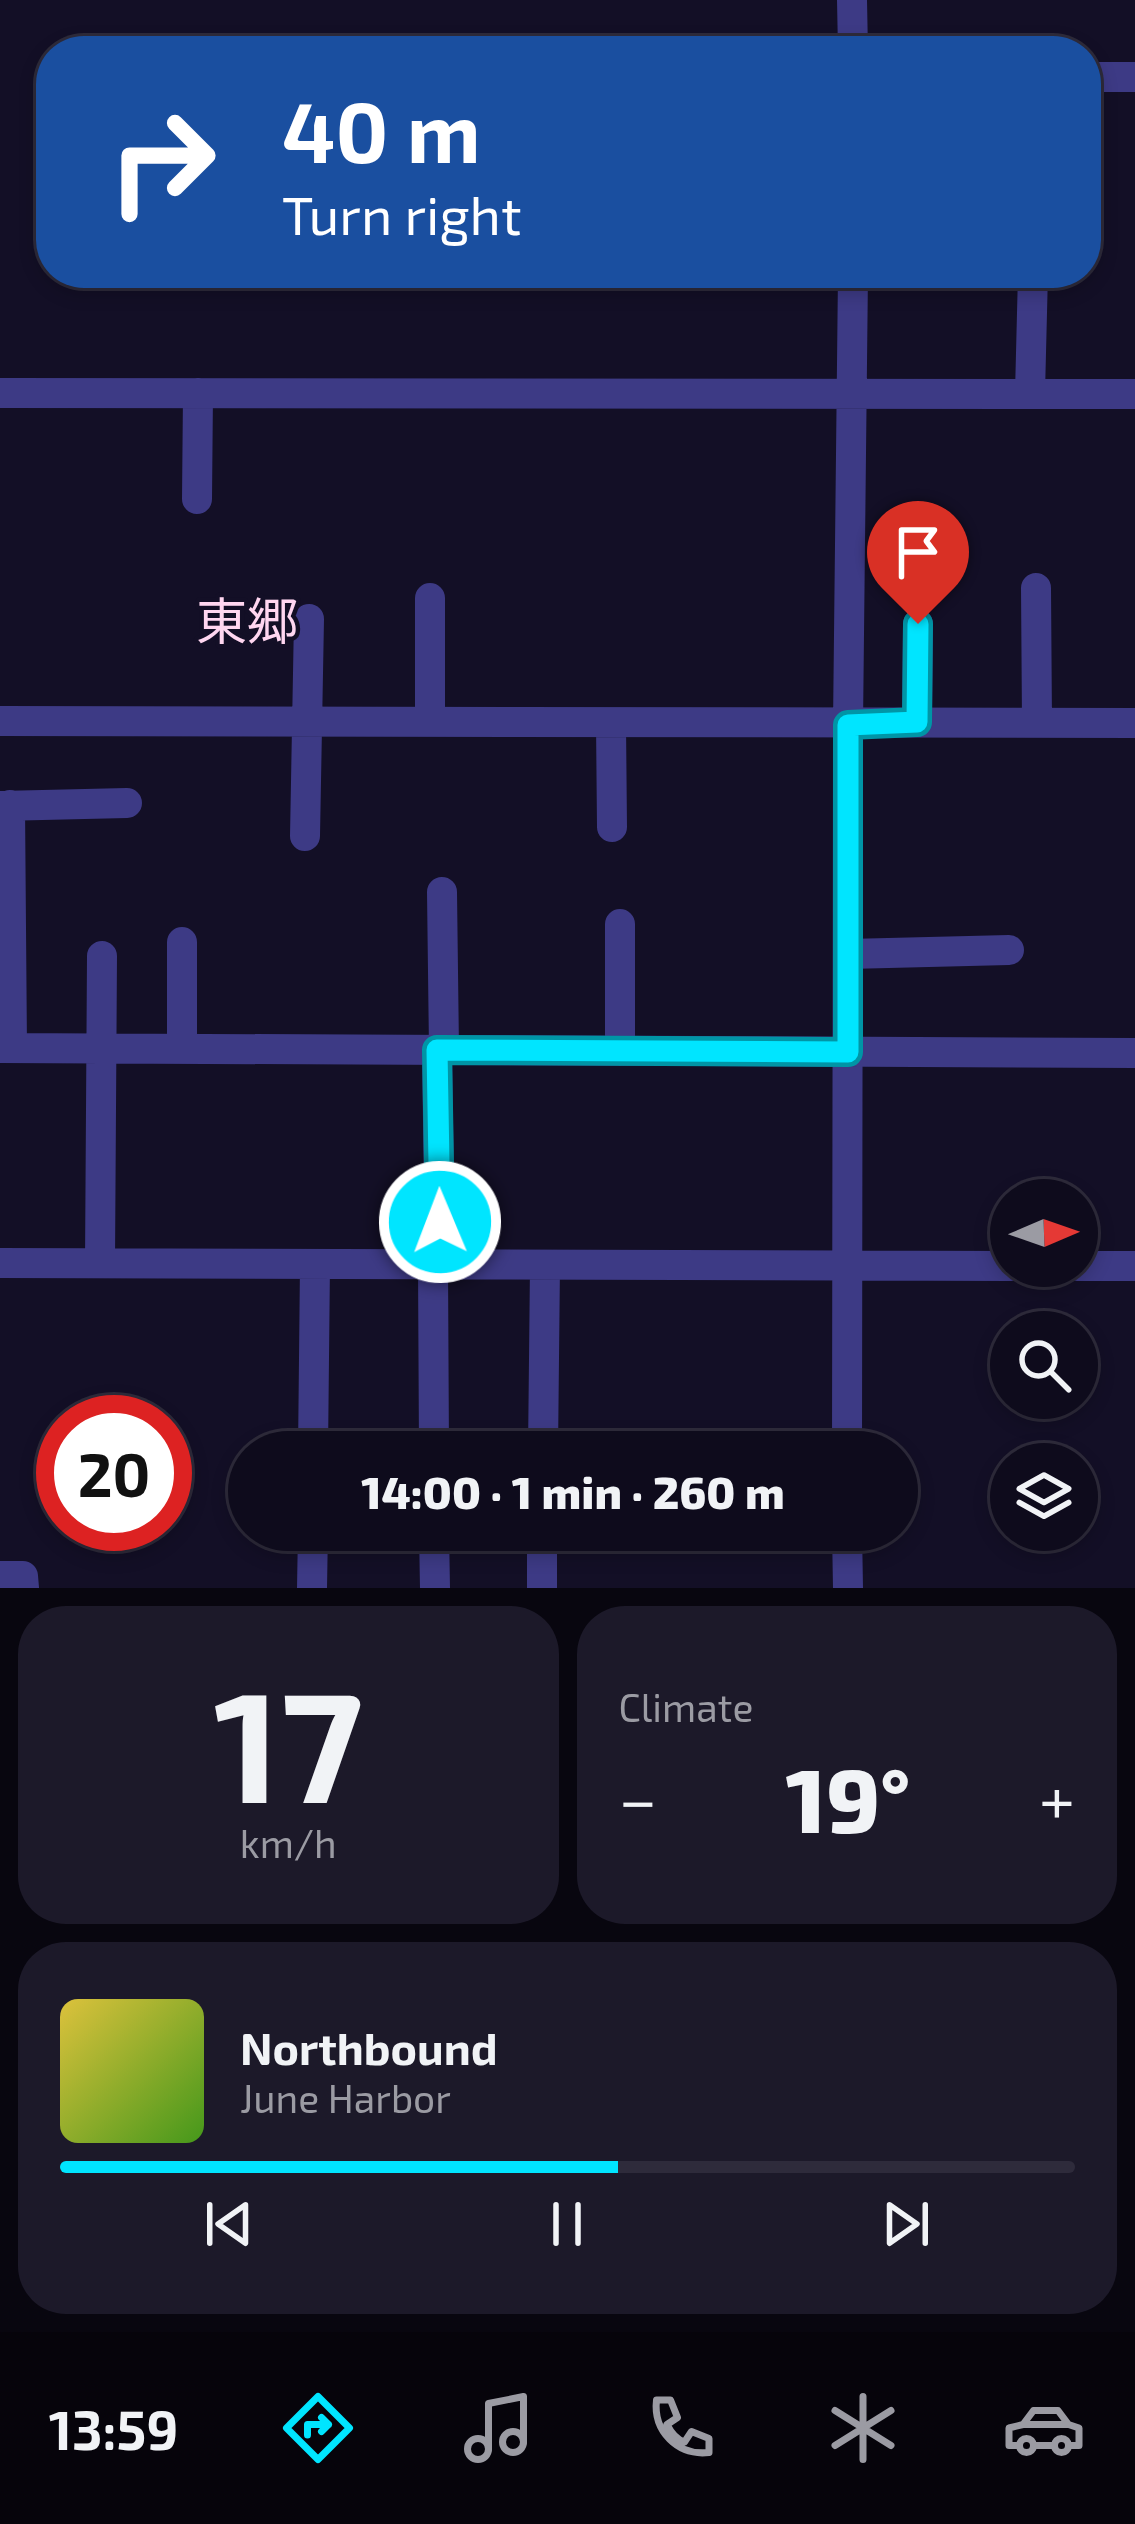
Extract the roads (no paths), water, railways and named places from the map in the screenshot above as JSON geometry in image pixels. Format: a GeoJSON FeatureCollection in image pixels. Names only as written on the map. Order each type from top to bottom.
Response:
{"type":"FeatureCollection","features":[{"type":"Feature","properties":{"kind":"street"},"geometry":{"type":"LineString","coordinates":[[852,0],[853,36]]}},
{"type":"Feature","properties":{"kind":"street"},"geometry":{"type":"LineString","coordinates":[[1101,77],[1135,77]]}},
{"type":"Feature","properties":{"kind":"street"},"geometry":{"type":"LineString","coordinates":[[847,1431],[853,288]]}},
{"type":"Feature","properties":{"kind":"street"},"geometry":{"type":"LineString","coordinates":[[1030,393],[1033,288]]}},
{"type":"Feature","properties":{"kind":"street"},"geometry":{"type":"LineString","coordinates":[[197,499],[198,392]]}},
{"type":"Feature","properties":{"kind":"street"},"geometry":{"type":"LineString","coordinates":[[0,393],[1135,394]]}},
{"type":"Feature","properties":{"kind":"street"},"geometry":{"type":"LineString","coordinates":[[1036,587],[1037,722]]}},
{"type":"Feature","properties":{"kind":"street"},"geometry":{"type":"LineString","coordinates":[[430,598],[430,722]]}},
{"type":"Feature","properties":{"kind":"street"},"geometry":{"type":"LineString","coordinates":[[305,836],[309,620]]}},
{"type":"Feature","properties":{"kind":"street"},"geometry":{"type":"LineString","coordinates":[[917,722],[918,624]]}},
{"type":"Feature","properties":{"kind":"street"},"geometry":{"type":"LineString","coordinates":[[0,721],[1135,723]]}},
{"type":"Feature","properties":{"kind":"street"},"geometry":{"type":"LineString","coordinates":[[611,723],[612,827]]}},
{"type":"Feature","properties":{"kind":"street"},"geometry":{"type":"LineString","coordinates":[[127,803],[5,806],[6,1048],[1135,1053]]}},
{"type":"Feature","properties":{"kind":"street"},"geometry":{"type":"LineString","coordinates":[[434,1431],[442,892]]}},
{"type":"Feature","properties":{"kind":"street"},"geometry":{"type":"LineString","coordinates":[[620,924],[620,1051]]}},
{"type":"Feature","properties":{"kind":"street"},"geometry":{"type":"LineString","coordinates":[[182,943],[182,1049]]}},
{"type":"Feature","properties":{"kind":"street"},"geometry":{"type":"LineString","coordinates":[[848,954],[1009,950]]}},
{"type":"Feature","properties":{"kind":"street"},"geometry":{"type":"LineString","coordinates":[[100,1263],[102,956]]}},
{"type":"Feature","properties":{"kind":"street"},"geometry":{"type":"LineString","coordinates":[[0,1263],[990,1266]]}},
{"type":"Feature","properties":{"kind":"street"},"geometry":{"type":"LineString","coordinates":[[314,1431],[315,1264]]}},
{"type":"Feature","properties":{"kind":"street"},"geometry":{"type":"LineString","coordinates":[[543,1431],[545,1265]]}},
{"type":"Feature","properties":{"kind":"street"},"geometry":{"type":"LineString","coordinates":[[1098,1266],[1135,1266]]}},
{"type":"Feature","properties":{"kind":"street"},"geometry":{"type":"LineString","coordinates":[[312,1588],[313,1551]]}},
{"type":"Feature","properties":{"kind":"street"},"geometry":{"type":"LineString","coordinates":[[434,1551],[435,1588]]}},
{"type":"Feature","properties":{"kind":"street"},"geometry":{"type":"LineString","coordinates":[[542,1551],[542,1588]]}},
{"type":"Feature","properties":{"kind":"street"},"geometry":{"type":"LineString","coordinates":[[848,1551],[848,1588]]}},
{"type":"Feature","properties":{"kind":"street"},"geometry":{"type":"LineString","coordinates":[[0,1576],[23,1576],[24,1588]]}},
{"type":"Feature","properties":{"kind":"district","name":"東郷"},"geometry":{"type":"Point","coordinates":[247,622]}}]}
